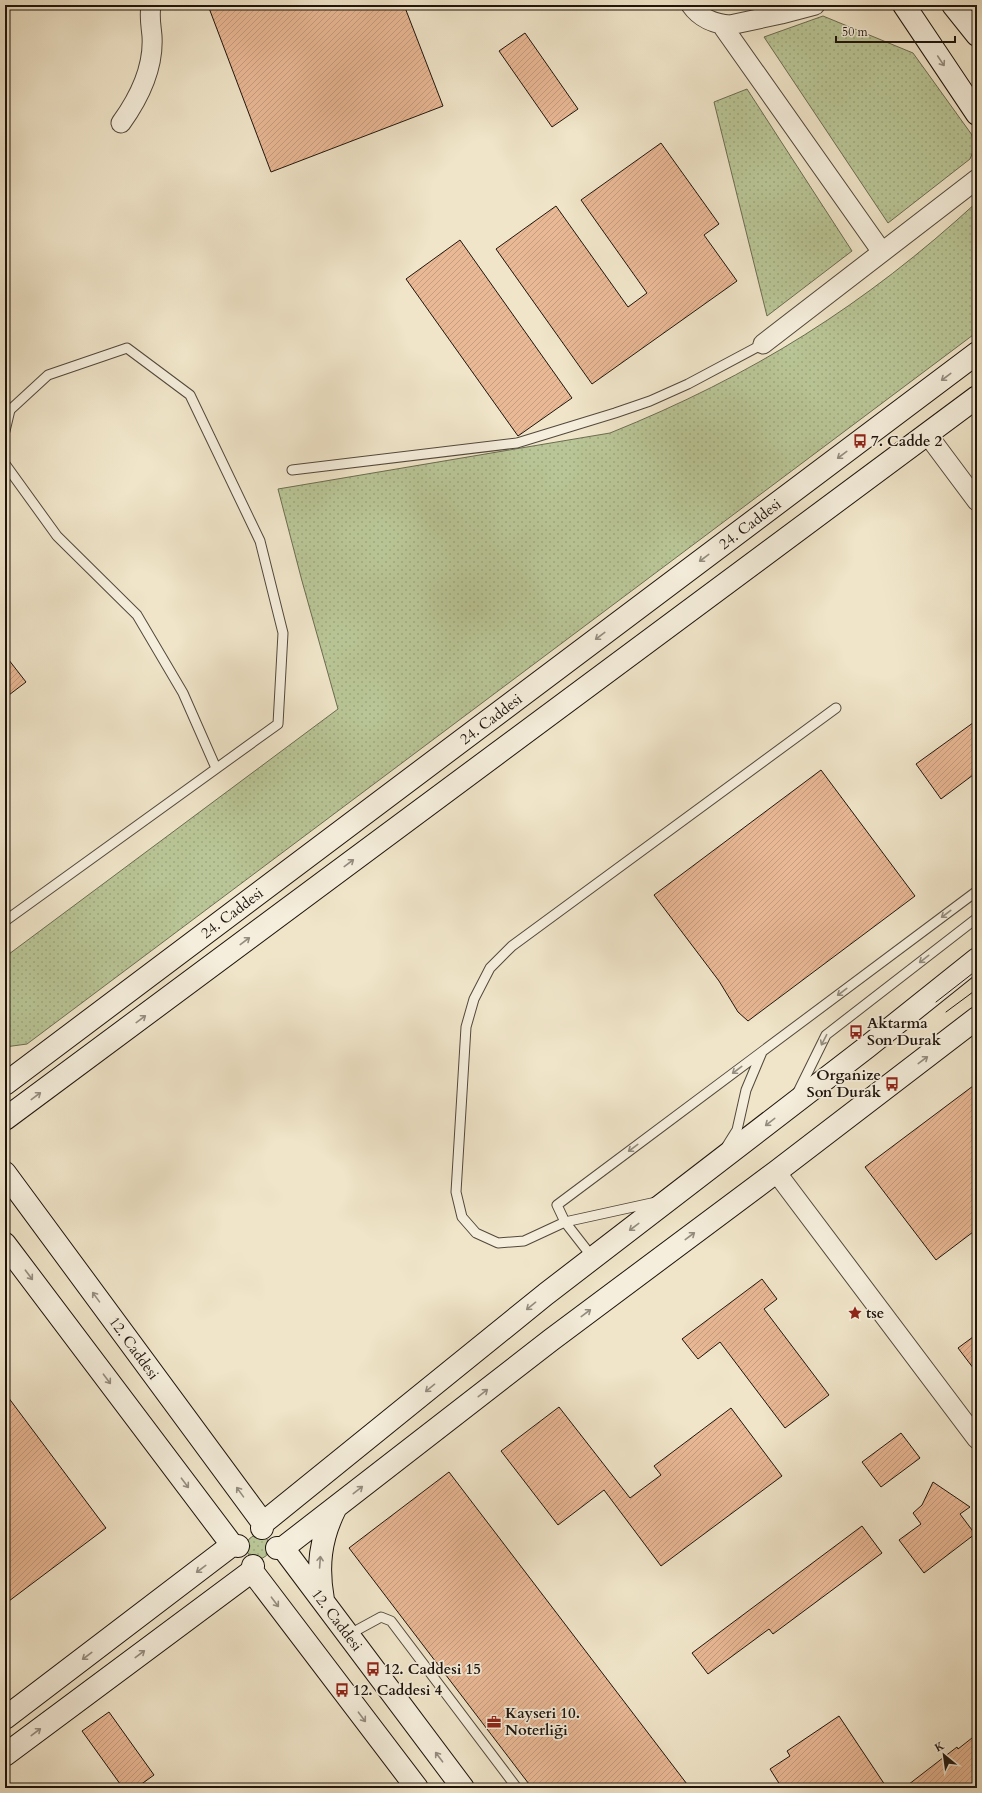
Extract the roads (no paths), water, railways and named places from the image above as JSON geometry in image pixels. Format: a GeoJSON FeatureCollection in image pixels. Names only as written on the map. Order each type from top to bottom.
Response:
{"type":"FeatureCollection","features":[{"type":"Feature","properties":{"kind":"street"},"geometry":{"type":"LineString","coordinates":[[121,123],[138,95],[149,66],[152,36],[150,23],[151,5]]}},
{"type":"Feature","properties":{"kind":"street"},"geometry":{"type":"LineString","coordinates":[[691,5],[706,18],[721,24],[739,24],[815,5]]}},
{"type":"Feature","properties":{"kind":"street"},"geometry":{"type":"LineString","coordinates":[[904,5],[977,114]]}},
{"type":"Feature","properties":{"kind":"street"},"geometry":{"type":"LineString","coordinates":[[953,5],[977,35]]}},
{"type":"Feature","properties":{"kind":"street"},"geometry":{"type":"LineString","coordinates":[[721,24],[882,252]]}},
{"type":"Feature","properties":{"kind":"street"},"geometry":{"type":"LineString","coordinates":[[763,344],[977,179]]}},
{"type":"Feature","properties":{"kind":"street","name":"24. Caddesi"},"geometry":{"type":"LineString","coordinates":[[5,1084],[977,353]]}},
{"type":"Feature","properties":{"kind":"street","name":"24. Caddesi"},"geometry":{"type":"LineString","coordinates":[[5,1119],[977,397]]}},
{"type":"Feature","properties":{"kind":"street"},"geometry":{"type":"LineString","coordinates":[[927,434],[977,501]]}},
{"type":"Feature","properties":{"kind":"street"},"geometry":{"type":"LineString","coordinates":[[5,1718],[235,1546],[244,1534],[263,1526],[546,1294],[792,1105],[977,959]]}},
{"type":"Feature","properties":{"kind":"street"},"geometry":{"type":"LineString","coordinates":[[5,1755],[252,1568],[260,1566],[271,1560],[280,1548],[551,1340],[776,1172],[977,1018]]}},
{"type":"Feature","properties":{"kind":"street"},"geometry":{"type":"LineString","coordinates":[[776,1172],[977,1438]]}},
{"type":"Feature","properties":{"kind":"street","name":"12. Caddesi"},"geometry":{"type":"LineString","coordinates":[[5,1173],[263,1526]]}},
{"type":"Feature","properties":{"kind":"street"},"geometry":{"type":"LineString","coordinates":[[5,1244],[235,1546],[242,1558],[252,1568],[417,1788]]}},
{"type":"Feature","properties":{"kind":"street"},"geometry":{"type":"LineString","coordinates":[[323,1601],[319,1568],[321,1551],[324,1536],[335,1507]]}},
{"type":"Feature","properties":{"kind":"street"},"geometry":{"type":"LineString","coordinates":[[263,1526],[273,1536],[280,1548]]}},
{"type":"Feature","properties":{"kind":"street","name":"12. Caddesi"},"geometry":{"type":"LineString","coordinates":[[280,1548],[323,1601],[463,1788]]}},
{"type":"Feature","properties":{"kind":"lane"},"geometry":{"type":"LineString","coordinates":[[292,470],[517,443],[650,401],[726,365],[763,344]]}},
{"type":"Feature","properties":{"kind":"lane"},"geometry":{"type":"LineString","coordinates":[[5,431],[10,410],[48,375],[127,348],[190,394],[260,541],[283,633],[278,724],[5,921]]}},
{"type":"Feature","properties":{"kind":"lane"},"geometry":{"type":"LineString","coordinates":[[5,464],[57,536],[137,616],[183,693],[216,768]]}},
{"type":"Feature","properties":{"kind":"lane"},"geometry":{"type":"LineString","coordinates":[[671,1198],[565,1222],[524,1241],[498,1242],[476,1233],[462,1218],[456,1192],[466,1027],[474,999],[490,968],[512,946],[836,708]]}},
{"type":"Feature","properties":{"kind":"lane"},"geometry":{"type":"LineString","coordinates":[[593,1258],[565,1222],[557,1205],[977,891]]}},
{"type":"Feature","properties":{"kind":"lane"},"geometry":{"type":"LineString","coordinates":[[792,1105],[826,1034],[977,918]]}},
{"type":"Feature","properties":{"kind":"lane"},"geometry":{"type":"LineString","coordinates":[[717,1163],[737,1130],[746,1090],[763,1051]]}},
{"type":"Feature","properties":{"kind":"lane"},"geometry":{"type":"LineString","coordinates":[[348,1635],[381,1617],[391,1621],[517,1788]]}},
{"type":"Feature","properties":{"kind":"tram line"},"geometry":{"type":"LineString","coordinates":[[936,1002],[977,970]]}},
{"type":"Feature","properties":{"kind":"tram line"},"geometry":{"type":"LineString","coordinates":[[946,1012],[977,989]]}},
{"type":"Feature","properties":{"kind":"place","name":"7. Cadde 2"},"geometry":{"type":"Point","coordinates":[860,441]}},
{"type":"Feature","properties":{"kind":"place","name":"Aktarma Son Durak"},"geometry":{"type":"Point","coordinates":[856,1032]}},
{"type":"Feature","properties":{"kind":"place","name":"Organize Son Durak"},"geometry":{"type":"Point","coordinates":[892,1084]}},
{"type":"Feature","properties":{"kind":"place","name":"tse"},"geometry":{"type":"Point","coordinates":[855,1313]}},
{"type":"Feature","properties":{"kind":"place","name":"12. Caddesi 15"},"geometry":{"type":"Point","coordinates":[373,1669]}},
{"type":"Feature","properties":{"kind":"place","name":"12. Caddesi 4"},"geometry":{"type":"Point","coordinates":[342,1690]}},
{"type":"Feature","properties":{"kind":"place","name":"Kayseri 10. Noterliği"},"geometry":{"type":"Point","coordinates":[494,1722]}}]}
